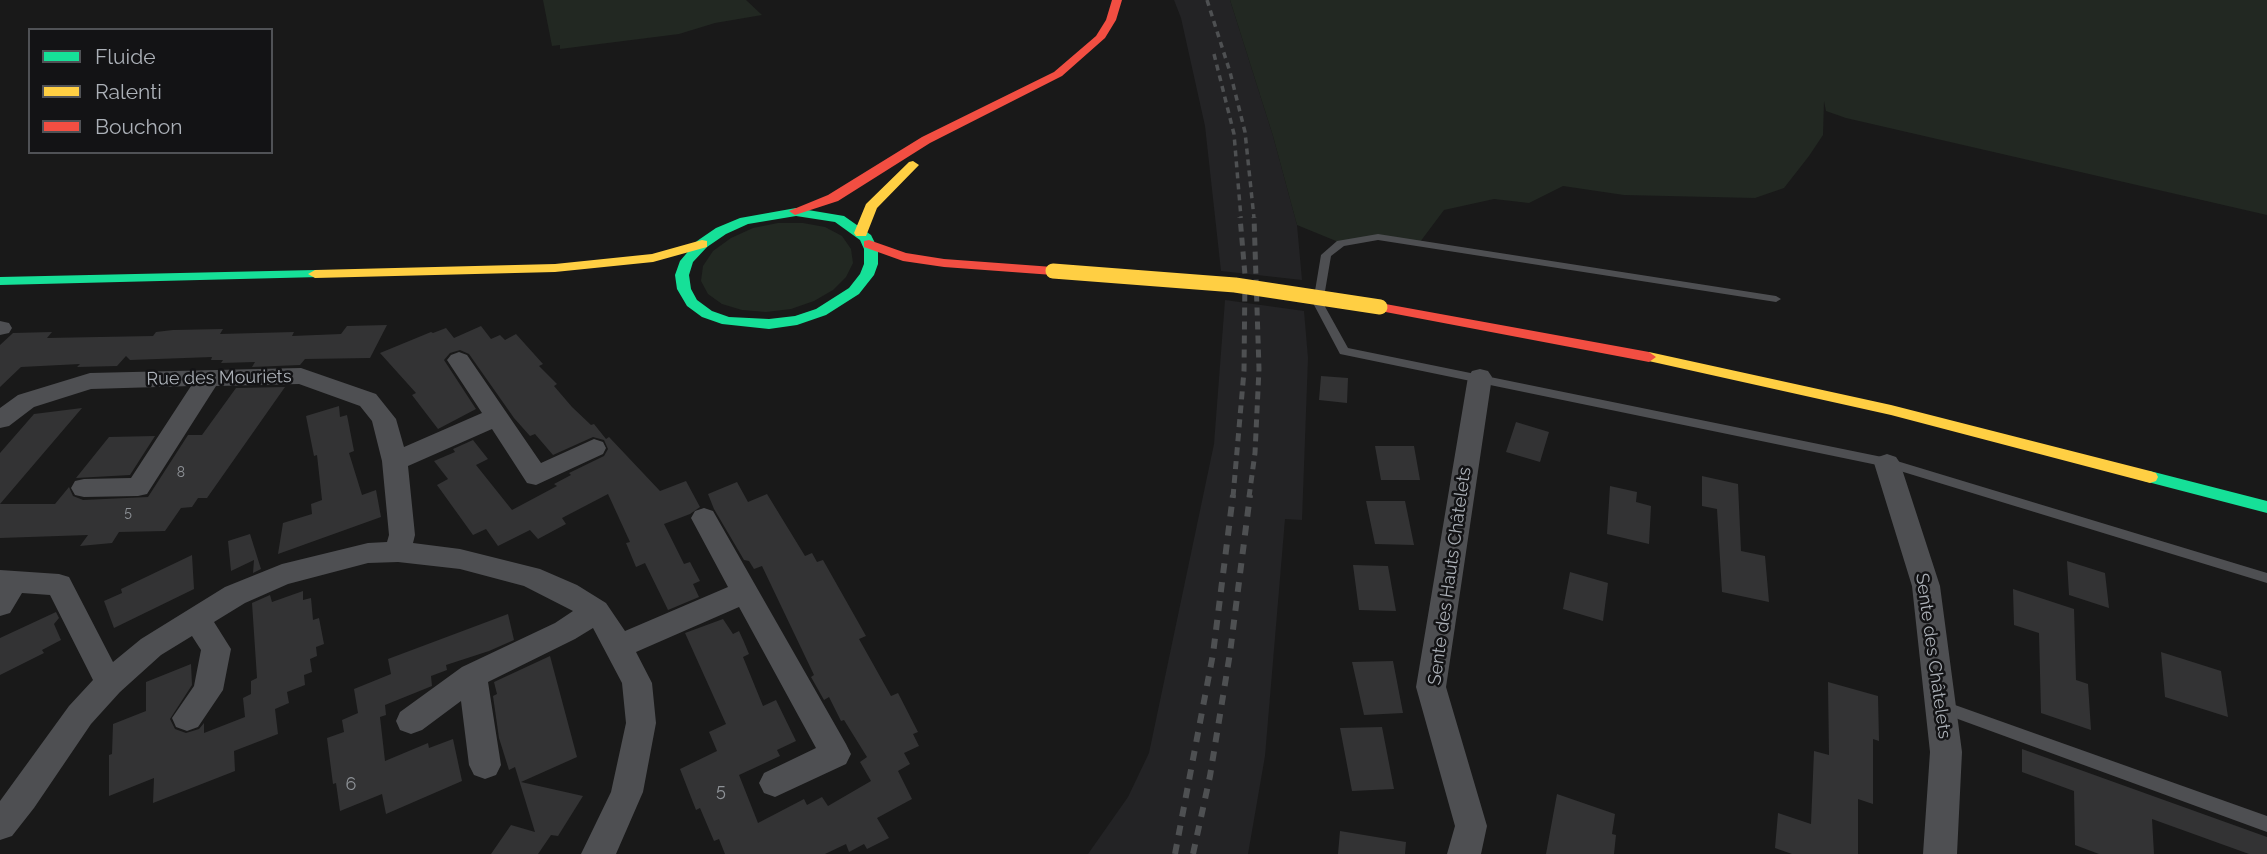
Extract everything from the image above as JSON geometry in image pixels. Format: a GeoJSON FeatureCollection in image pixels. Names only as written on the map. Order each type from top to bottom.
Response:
{"type":"FeatureCollection","features":[{"type":"Feature","properties":{"kind":"main road"},"geometry":{"type":"LineString","coordinates":[[4,280],[555,268],[653,258],[702,244],[739,223],[790,212],[833,198],[926,140],[1058,74],[1100,38],[1111,20],[1117,0]]}},
{"type":"Feature","properties":{"kind":"main road"},"geometry":{"type":"LineString","coordinates":[[702,244],[685,266],[682,275],[684,289],[692,303],[707,314],[735,323],[788,322],[813,315],[843,300],[859,286],[871,264],[865,238],[871,206],[934,149],[1046,93],[1092,61],[1117,35],[1133,0]]}},
{"type":"Feature","properties":{"kind":"main road"},"geometry":{"type":"LineString","coordinates":[[790,212],[834,218],[865,238],[903,257],[992,268],[1235,285],[1562,339],[1768,381],[1904,413],[2267,507]]}},
{"type":"Feature","properties":{"kind":"main road"},"geometry":{"type":"LineString","coordinates":[[555,268],[645,276]]}},
{"type":"Feature","properties":{"kind":"main road"},"geometry":{"type":"LineString","coordinates":[[923,275],[992,268]]}},
{"type":"Feature","properties":{"kind":"main road"},"geometry":{"type":"LineString","coordinates":[[666,282],[684,289]]}},
{"type":"Feature","properties":{"kind":"main road"},"geometry":{"type":"LineString","coordinates":[[859,286],[878,282]]}},
{"type":"Feature","properties":{"kind":"street"},"geometry":{"type":"LineString","coordinates":[[459,360],[536,477],[594,448]]}},
{"type":"Feature","properties":{"kind":"street","name":"Rue des Mouriets"},"geometry":{"type":"LineString","coordinates":[[0,420],[26,401],[90,381],[301,376],[368,400],[384,419],[394,461],[402,535],[398,552]]}},
{"type":"Feature","properties":{"kind":"street","name":"Sente des Hauts Châtelets"},"geometry":{"type":"LineString","coordinates":[[1464,854],[1471,826],[1431,687],[1480,377]]}},
{"type":"Feature","properties":{"kind":"street"},"geometry":{"type":"LineString","coordinates":[[84,488],[138,487],[209,378]]}},
{"type":"Feature","properties":{"kind":"street"},"geometry":{"type":"LineString","coordinates":[[0,397],[26,401]]}},
{"type":"Feature","properties":{"kind":"street"},"geometry":{"type":"LineString","coordinates":[[394,461],[496,417]]}},
{"type":"Feature","properties":{"kind":"street","name":"Sente des Châtelets"},"geometry":{"type":"LineString","coordinates":[[1887,463],[1926,586],[1946,752],[1940,854]]}},
{"type":"Feature","properties":{"kind":"street"},"geometry":{"type":"LineString","coordinates":[[704,518],[835,754],[775,783]]}},
{"type":"Feature","properties":{"kind":"street"},"geometry":{"type":"LineString","coordinates":[[0,825],[23,798],[80,715],[109,683],[151,647],[235,595],[282,575],[368,553],[398,552],[429,554],[495,567],[567,593],[596,611],[620,646],[636,683],[641,723],[627,792],[598,854]]}},
{"type":"Feature","properties":{"kind":"street"},"geometry":{"type":"LineString","coordinates":[[5,589],[59,585],[109,683]]}},
{"type":"Feature","properties":{"kind":"street"},"geometry":{"type":"LineString","coordinates":[[620,646],[746,592]]}},
{"type":"Feature","properties":{"kind":"street"},"geometry":{"type":"LineString","coordinates":[[411,720],[472,676],[565,631],[596,611]]}},
{"type":"Feature","properties":{"kind":"street"},"geometry":{"type":"LineString","coordinates":[[187,718],[208,690],[216,649],[196,617]]}},
{"type":"Feature","properties":{"kind":"street"},"geometry":{"type":"LineString","coordinates":[[472,676],[485,765]]}},
{"type":"Feature","properties":{"kind":"lane"},"geometry":{"type":"LineString","coordinates":[[1776,299],[1378,237],[1341,243],[1326,255],[1318,303],[1344,351],[1887,463],[2267,578]]}},
{"type":"Feature","properties":{"kind":"lane"},"geometry":{"type":"LineString","coordinates":[[1941,706],[2267,824]]}},
{"type":"Feature","properties":{"kind":"shaded area"},"geometry":{"type":"Polygon","coordinates":[[[543,0],[746,0],[762,15],[715,23],[679,34],[560,49],[560,45],[552,46],[543,0]]]}},
{"type":"Feature","properties":{"kind":"shaded area"},"geometry":{"type":"Polygon","coordinates":[[[1174,0],[1230,0],[1273,136],[1297,225],[1302,280],[1221,271],[1205,126],[1181,18],[1174,0]]]}},
{"type":"Feature","properties":{"kind":"shaded area"},"geometry":{"type":"Polygon","coordinates":[[[1230,0],[2267,0],[2267,215],[1846,118],[1826,111],[1824,101],[1823,135],[1809,156],[1784,188],[1755,198],[1624,195],[1563,186],[1529,203],[1494,199],[1444,210],[1420,242],[1378,237],[1341,243],[1297,225],[1273,136],[1230,0]]]}},
{"type":"Feature","properties":{"kind":"shaded area"},"geometry":{"type":"Polygon","coordinates":[[[778,223],[803,223],[825,227],[842,236],[851,249],[853,263],[846,277],[833,290],[814,301],[791,309],[766,312],[742,310],[722,304],[708,294],[701,281],[703,266],[713,251],[731,238],[753,228],[778,223]]]}},
{"type":"Feature","properties":{"kind":"shaded area"},"geometry":{"type":"Polygon","coordinates":[[[1225,300],[1304,311],[1308,358],[1302,520],[1285,519],[1265,756],[1248,854],[1088,854],[1128,797],[1149,753],[1214,444],[1225,300]]]}},
{"type":"Feature","properties":{"kind":"building"},"geometry":{"type":"Polygon","coordinates":[[[387,325],[370,358],[305,359],[300,365],[252,367],[255,362],[221,363],[223,360],[211,360],[212,357],[130,360],[126,356],[117,366],[77,367],[80,364],[21,367],[0,387],[0,345],[13,333],[52,332],[47,338],[153,336],[156,332],[173,330],[223,329],[220,334],[294,332],[292,336],[341,334],[347,326],[387,325]]]}},
{"type":"Feature","properties":{"kind":"building"},"geometry":{"type":"Polygon","coordinates":[[[481,326],[491,339],[500,335],[505,340],[516,334],[543,364],[539,366],[557,384],[554,386],[572,407],[591,425],[594,424],[606,439],[609,437],[660,491],[686,481],[700,507],[664,524],[684,564],[690,562],[700,581],[693,584],[699,597],[668,610],[645,563],[636,567],[626,543],[630,542],[608,494],[562,518],[566,524],[538,539],[530,530],[498,546],[486,529],[473,535],[437,485],[448,479],[434,461],[473,440],[488,459],[476,465],[512,510],[557,486],[554,484],[571,475],[569,473],[604,456],[608,449],[604,440],[593,437],[553,455],[535,434],[530,436],[514,418],[469,354],[460,350],[450,353],[444,360],[476,409],[438,429],[412,395],[416,393],[380,353],[431,332],[446,328],[454,338],[481,326]]]}},
{"type":"Feature","properties":{"kind":"building"},"geometry":{"type":"Polygon","coordinates":[[[1321,376],[1348,378],[1347,403],[1319,400],[1321,376]]]}},
{"type":"Feature","properties":{"kind":"building"},"geometry":{"type":"Polygon","coordinates":[[[285,387],[207,498],[198,498],[192,507],[181,508],[165,531],[119,532],[112,543],[80,546],[88,535],[0,538],[0,504],[55,504],[69,487],[73,496],[83,500],[148,497],[188,435],[202,435],[236,388],[285,387]]]}},
{"type":"Feature","properties":{"kind":"building"},"geometry":{"type":"Polygon","coordinates":[[[339,406],[340,417],[347,415],[354,451],[349,453],[362,495],[376,490],[381,517],[278,554],[283,523],[312,514],[311,504],[322,500],[317,455],[314,456],[306,416],[339,406]]]}},
{"type":"Feature","properties":{"kind":"building"},"geometry":{"type":"Polygon","coordinates":[[[82,408],[0,504],[0,453],[34,414],[82,408]]]}},
{"type":"Feature","properties":{"kind":"building"},"geometry":{"type":"Polygon","coordinates":[[[1516,422],[1549,432],[1540,462],[1506,452],[1516,422]]]}},
{"type":"Feature","properties":{"kind":"building"},"geometry":{"type":"Polygon","coordinates":[[[155,436],[130,475],[76,478],[109,437],[155,436]]]}},
{"type":"Feature","properties":{"kind":"building"},"geometry":{"type":"Polygon","coordinates":[[[1375,446],[1414,446],[1420,480],[1381,480],[1375,446]]]}},
{"type":"Feature","properties":{"kind":"building"},"geometry":{"type":"Polygon","coordinates":[[[1702,476],[1738,484],[1741,551],[1765,556],[1769,602],[1722,592],[1717,509],[1702,506],[1702,476]]]}},
{"type":"Feature","properties":{"kind":"building"},"geometry":{"type":"Polygon","coordinates":[[[737,482],[748,502],[767,494],[805,556],[812,553],[817,562],[823,560],[866,636],[859,639],[891,696],[898,693],[918,732],[913,734],[919,746],[904,753],[910,764],[898,771],[912,799],[877,818],[889,838],[867,849],[864,844],[849,852],[846,844],[825,854],[725,854],[719,839],[714,841],[700,808],[696,810],[680,769],[717,751],[709,732],[726,724],[685,633],[723,619],[733,634],[739,631],[749,654],[743,657],[763,706],[776,700],[796,741],[777,750],[780,756],[739,775],[758,823],[804,799],[807,805],[822,797],[828,806],[871,781],[860,762],[867,757],[844,720],[841,721],[829,697],[824,700],[811,677],[814,675],[762,566],[754,569],[749,561],[744,560],[714,509],[708,494],[737,482]]]}},
{"type":"Feature","properties":{"kind":"building"},"geometry":{"type":"Polygon","coordinates":[[[1610,486],[1637,492],[1636,502],[1651,506],[1649,544],[1607,534],[1610,486]]]}},
{"type":"Feature","properties":{"kind":"building"},"geometry":{"type":"Polygon","coordinates":[[[1366,501],[1405,501],[1414,545],[1375,544],[1366,501]]]}},
{"type":"Feature","properties":{"kind":"building"},"geometry":{"type":"Polygon","coordinates":[[[250,534],[261,569],[253,573],[254,560],[231,571],[228,541],[250,534]]]}},
{"type":"Feature","properties":{"kind":"building"},"geometry":{"type":"Polygon","coordinates":[[[192,555],[194,589],[114,628],[104,601],[122,593],[121,589],[192,555]]]}},
{"type":"Feature","properties":{"kind":"building"},"geometry":{"type":"Polygon","coordinates":[[[2067,561],[2105,573],[2109,608],[2069,595],[2067,561]]]}},
{"type":"Feature","properties":{"kind":"building"},"geometry":{"type":"Polygon","coordinates":[[[1353,565],[1388,566],[1396,611],[1359,610],[1353,565]]]}},
{"type":"Feature","properties":{"kind":"building"},"geometry":{"type":"Polygon","coordinates":[[[1570,572],[1608,583],[1603,621],[1563,609],[1570,572]]]}},
{"type":"Feature","properties":{"kind":"building"},"geometry":{"type":"Polygon","coordinates":[[[2013,589],[2074,609],[2076,680],[2088,684],[2091,730],[2041,713],[2039,633],[2014,625],[2013,589]]]}},
{"type":"Feature","properties":{"kind":"building"},"geometry":{"type":"Polygon","coordinates":[[[303,591],[303,600],[311,598],[313,620],[319,618],[324,644],[316,647],[317,656],[310,659],[312,672],[304,675],[305,685],[287,692],[289,703],[275,709],[278,734],[234,751],[235,771],[153,803],[154,778],[109,796],[109,755],[112,754],[113,724],[146,711],[146,682],[191,664],[192,685],[170,719],[175,729],[186,733],[199,729],[204,723],[204,733],[245,717],[243,698],[251,694],[251,681],[257,678],[252,603],[270,595],[272,602],[303,591]]]}},
{"type":"Feature","properties":{"kind":"building"},"geometry":{"type":"Polygon","coordinates":[[[56,612],[59,618],[54,624],[61,640],[42,650],[44,653],[0,675],[0,638],[56,612]]]}},
{"type":"Feature","properties":{"kind":"building"},"geometry":{"type":"Polygon","coordinates":[[[508,614],[514,640],[446,665],[447,670],[431,676],[432,686],[385,705],[386,715],[380,717],[385,761],[428,743],[429,748],[453,739],[462,781],[386,814],[382,794],[340,811],[336,783],[333,784],[327,738],[344,732],[342,720],[358,713],[354,689],[391,674],[388,659],[508,614]]]}},
{"type":"Feature","properties":{"kind":"building"},"geometry":{"type":"Polygon","coordinates":[[[2161,652],[2221,671],[2228,717],[2165,697],[2161,652]]]}},
{"type":"Feature","properties":{"kind":"building"},"geometry":{"type":"Polygon","coordinates":[[[550,656],[577,757],[521,782],[583,796],[558,836],[551,835],[538,854],[491,854],[511,825],[535,832],[515,767],[509,770],[499,738],[493,696],[497,694],[494,682],[550,656]]]}},
{"type":"Feature","properties":{"kind":"building"},"geometry":{"type":"Polygon","coordinates":[[[1393,661],[1403,713],[1364,715],[1352,662],[1393,661]]]}},
{"type":"Feature","properties":{"kind":"building"},"geometry":{"type":"Polygon","coordinates":[[[1828,682],[1878,696],[1879,741],[1873,739],[1873,804],[1858,799],[1858,854],[1792,854],[1775,848],[1778,813],[1811,824],[1814,751],[1829,755],[1828,682]]]}},
{"type":"Feature","properties":{"kind":"building"},"geometry":{"type":"Polygon","coordinates":[[[1382,727],[1394,789],[1352,791],[1340,728],[1382,727]]]}},
{"type":"Feature","properties":{"kind":"building"},"geometry":{"type":"Polygon","coordinates":[[[2022,749],[2267,837],[2267,854],[2249,854],[2152,819],[2154,854],[2099,854],[2075,845],[2074,791],[2022,772],[2022,749]]]}},
{"type":"Feature","properties":{"kind":"building"},"geometry":{"type":"Polygon","coordinates":[[[1557,794],[1615,814],[1612,834],[1616,835],[1614,854],[1546,854],[1557,794]]]}},
{"type":"Feature","properties":{"kind":"building"},"geometry":{"type":"Polygon","coordinates":[[[1340,831],[1406,842],[1405,854],[1338,854],[1340,831]]]}},
{"type":"Feature","properties":{"kind":"railway"},"geometry":{"type":"LineString","coordinates":[[1207,0],[1230,72],[1245,132],[1254,218]]}},
{"type":"Feature","properties":{"kind":"railway"},"geometry":{"type":"LineString","coordinates":[[1214,54],[1234,134],[1241,218]]}},
{"type":"Feature","properties":{"kind":"railway"},"geometry":{"type":"LineString","coordinates":[[1233,497],[1244,371],[1245,275],[1240,217]]}},
{"type":"Feature","properties":{"kind":"railway"},"geometry":{"type":"LineString","coordinates":[[1249,497],[1255,453],[1259,369],[1254,217]]}},
{"type":"Feature","properties":{"kind":"railway"},"geometry":{"type":"LineString","coordinates":[[1175,854],[1213,654],[1233,495]]}},
{"type":"Feature","properties":{"kind":"railway"},"geometry":{"type":"LineString","coordinates":[[1193,854],[1210,776],[1230,653],[1250,495]]}},
{"type":"Feature","properties":{"kind":"traffic: fast"},"geometry":{"type":"LineString","coordinates":[[796,212],[839,219],[866,238],[871,249],[871,264],[867,275],[854,291],[821,312],[797,320],[769,324],[727,321],[707,314],[692,303],[684,289],[682,275],[687,261],[702,244],[721,231],[745,221],[796,212]]}},
{"type":"Feature","properties":{"kind":"traffic: fast"},"geometry":{"type":"LineString","coordinates":[[0,281],[315,274]]}},
{"type":"Feature","properties":{"kind":"traffic: fast"},"geometry":{"type":"LineString","coordinates":[[2150,477],[2267,507]]}},
{"type":"Feature","properties":{"kind":"traffic: slow"},"geometry":{"type":"LineString","coordinates":[[861,233],[871,207],[913,165]]}},
{"type":"Feature","properties":{"kind":"traffic: slow"},"geometry":{"type":"LineString","coordinates":[[315,274],[555,268],[653,258],[702,244]]}},
{"type":"Feature","properties":{"kind":"traffic: slow"},"geometry":{"type":"LineString","coordinates":[[1053,271],[1235,285],[1380,307]]}},
{"type":"Feature","properties":{"kind":"traffic: slow"},"geometry":{"type":"LineString","coordinates":[[1649,357],[1891,410],[2150,477]]}},
{"type":"Feature","properties":{"kind":"traffic: jam"},"geometry":{"type":"LineString","coordinates":[[795,211],[833,198],[926,140],[1058,74],[1100,38],[1111,20],[1117,0]]}},
{"type":"Feature","properties":{"kind":"traffic: jam"},"geometry":{"type":"LineString","coordinates":[[869,244],[903,257],[944,263],[1053,271]]}},
{"type":"Feature","properties":{"kind":"traffic: jam"},"geometry":{"type":"LineString","coordinates":[[1380,307],[1649,357]]}}]}
